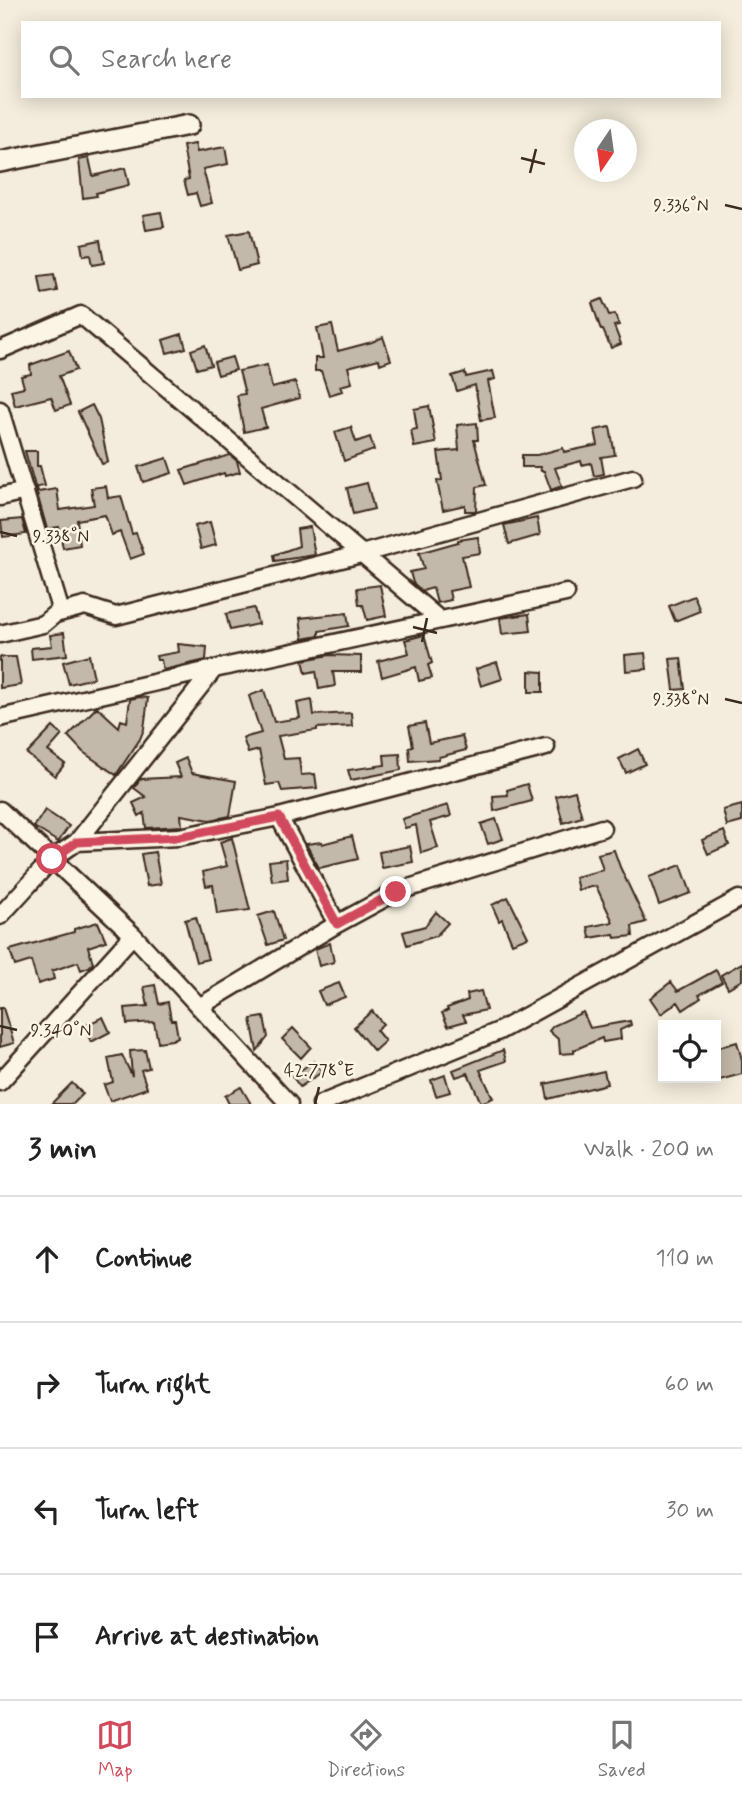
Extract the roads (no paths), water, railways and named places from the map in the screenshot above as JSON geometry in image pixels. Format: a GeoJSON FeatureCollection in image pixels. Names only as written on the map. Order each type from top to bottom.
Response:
{"type":"FeatureCollection","features":[{"type":"Feature","properties":{"kind":"street"},"geometry":{"type":"LineString","coordinates":[[0,162],[189,125]]}},
{"type":"Feature","properties":{"kind":"street"},"geometry":{"type":"LineString","coordinates":[[0,350],[81,315],[440,621]]}},
{"type":"Feature","properties":{"kind":"street"},"geometry":{"type":"LineString","coordinates":[[0,410],[61,612]]}},
{"type":"Feature","properties":{"kind":"street"},"geometry":{"type":"LineString","coordinates":[[0,634],[43,624],[55,614],[85,606],[116,616],[361,554],[633,478]]}},
{"type":"Feature","properties":{"kind":"street"},"geometry":{"type":"LineString","coordinates":[[0,497],[24,491]]}},
{"type":"Feature","properties":{"kind":"street"},"geometry":{"type":"LineString","coordinates":[[0,718],[566,593]]}},
{"type":"Feature","properties":{"kind":"street"},"geometry":{"type":"LineString","coordinates":[[0,916],[52,859],[77,842],[214,669]]}},
{"type":"Feature","properties":{"kind":"street"},"geometry":{"type":"LineString","coordinates":[[77,842],[179,837],[279,817],[546,747]]}},
{"type":"Feature","properties":{"kind":"street"},"geometry":{"type":"LineString","coordinates":[[0,810],[133,936],[289,1104]]}},
{"type":"Feature","properties":{"kind":"street"},"geometry":{"type":"LineString","coordinates":[[279,817],[337,924]]}},
{"type":"Feature","properties":{"kind":"street"},"geometry":{"type":"LineString","coordinates":[[199,1007],[337,924],[396,892],[602,828]]}},
{"type":"Feature","properties":{"kind":"street"},"geometry":{"type":"LineString","coordinates":[[321,1104],[499,1031],[739,899]]}},
{"type":"Feature","properties":{"kind":"street"},"geometry":{"type":"LineString","coordinates":[[0,1082],[133,936]]}}]}
